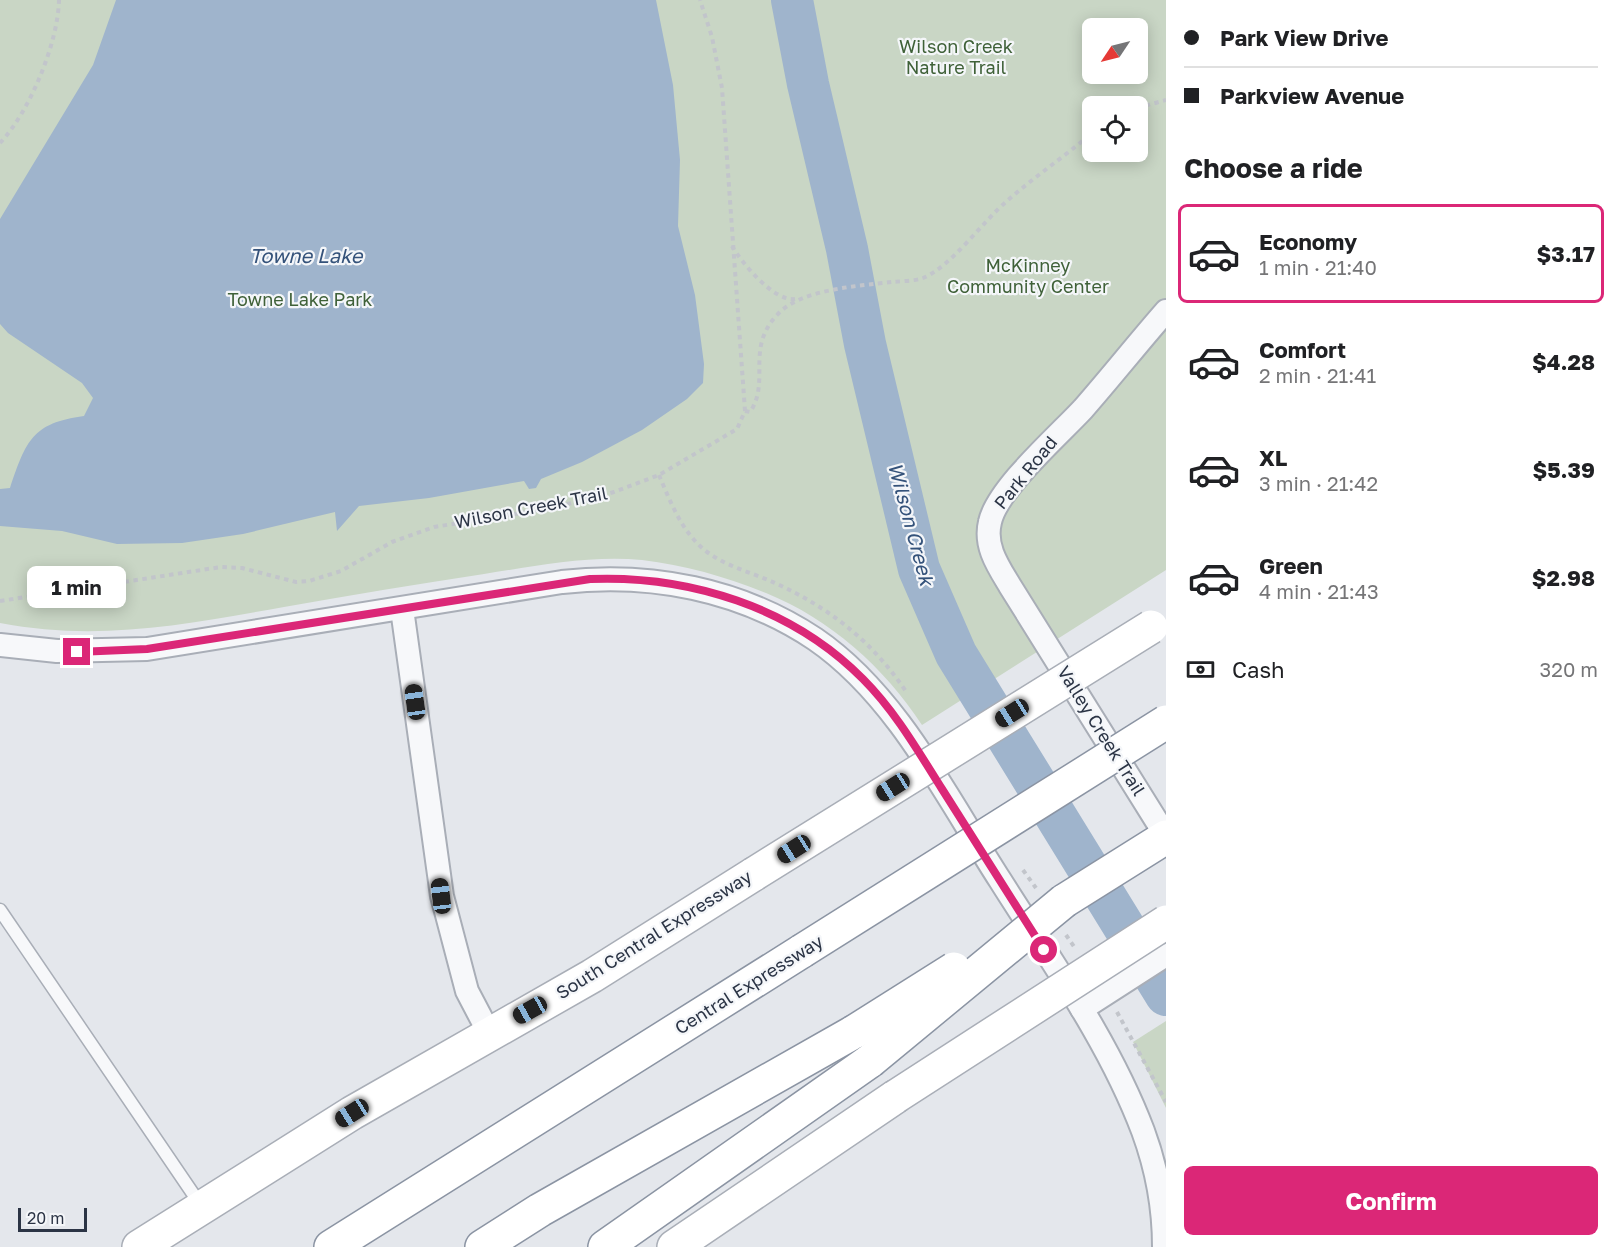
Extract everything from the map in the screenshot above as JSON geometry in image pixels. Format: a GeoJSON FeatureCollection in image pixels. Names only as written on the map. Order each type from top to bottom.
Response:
{"type":"FeatureCollection","features":[{"type":"Feature","properties":{"kind":"main road","name":"South Central Expressway"},"geometry":{"type":"LineString","coordinates":[[139,1247],[352,1113],[489,1032],[592,976],[1159,622]]}},
{"type":"Feature","properties":{"kind":"main road","name":"Central Expressway"},"geometry":{"type":"LineString","coordinates":[[331,1247],[1166,722]]}},
{"type":"Feature","properties":{"kind":"main road"},"geometry":{"type":"LineString","coordinates":[[482,1247],[540,1210],[854,1032],[1166,837]]}},
{"type":"Feature","properties":{"kind":"main road"},"geometry":{"type":"LineString","coordinates":[[605,1247],[870,1061],[1064,901]]}},
{"type":"Feature","properties":{"kind":"main road"},"geometry":{"type":"LineString","coordinates":[[674,1247],[895,1097],[1166,922]]}},
{"type":"Feature","properties":{"kind":"street","name":"Park Road"},"geometry":{"type":"LineString","coordinates":[[1054,657],[993,558],[988,539],[990,521],[999,502],[1034,457],[1083,409],[1166,310]]}},
{"type":"Feature","properties":{"kind":"street"},"geometry":{"type":"LineString","coordinates":[[0,645],[67,652],[147,649],[590,579],[620,577],[684,584],[718,593],[750,606],[814,639],[863,679],[906,732],[1082,1009],[1124,1088],[1144,1132],[1157,1177],[1164,1220],[1164,1247]]}},
{"type":"Feature","properties":{"kind":"street"},"geometry":{"type":"LineString","coordinates":[[402,609],[441,896],[467,991],[489,1032]]}},
{"type":"Feature","properties":{"kind":"street","name":"Valley Creek Trail"},"geometry":{"type":"LineString","coordinates":[[1054,657],[1166,837]]}},
{"type":"Feature","properties":{"kind":"street"},"geometry":{"type":"LineString","coordinates":[[1082,1009],[1166,955]]}},
{"type":"Feature","properties":{"kind":"lane"},"geometry":{"type":"LineString","coordinates":[[1,914],[202,1207]]}},
{"type":"Feature","properties":{"kind":"path"},"geometry":{"type":"LineString","coordinates":[[0,143],[30,99],[59,16],[59,0]]}},
{"type":"Feature","properties":{"kind":"path"},"geometry":{"type":"LineString","coordinates":[[700,0],[712,37],[722,88],[745,411]]}},
{"type":"Feature","properties":{"kind":"path"},"geometry":{"type":"LineString","coordinates":[[1148,105],[1166,100]]}},
{"type":"Feature","properties":{"kind":"path"},"geometry":{"type":"LineString","coordinates":[[732,246],[750,270],[781,297],[798,299],[923,278],[938,269],[1005,202],[1082,141]]}},
{"type":"Feature","properties":{"kind":"path","name":"Wilson Creek Trail"},"geometry":{"type":"LineString","coordinates":[[0,601],[221,567],[242,568],[296,582],[309,581],[341,571],[392,542],[434,527],[552,508],[614,492],[659,475],[737,429],[745,411],[750,412],[758,393],[758,352],[766,327],[787,304],[798,299]]}},
{"type":"Feature","properties":{"kind":"path"},"geometry":{"type":"LineString","coordinates":[[659,475],[682,524],[703,549],[716,558],[774,583]]}},
{"type":"Feature","properties":{"kind":"path"},"geometry":{"type":"LineString","coordinates":[[1118,1013],[1166,1102]]}},
{"type":"Feature","properties":{"kind":"green space","name":"Towne Lake Park"},"geometry":{"type":"Polygon","coordinates":[[[0,0],[1166,0],[1166,570],[922,725],[891,684],[873,665],[854,647],[812,616],[766,593],[736,582],[690,568],[642,560],[583,560],[543,565],[143,629],[72,631],[0,623],[0,0]]]}},
{"type":"Feature","properties":{"kind":"green space"},"geometry":{"type":"Polygon","coordinates":[[[1166,1021],[1166,1108],[1133,1042],[1166,1021]]]}},
{"type":"Feature","properties":{"kind":"water","name":"Towne Lake"},"geometry":{"type":"Polygon","coordinates":[[[116,0],[656,0],[673,85],[680,160],[678,226],[695,295],[704,364],[703,383],[687,399],[642,430],[582,462],[541,479],[536,488],[529,489],[524,481],[429,498],[359,506],[337,531],[335,512],[243,534],[182,543],[117,544],[62,531],[0,526],[0,489],[10,488],[27,446],[42,429],[67,419],[84,416],[93,398],[82,383],[8,333],[0,324],[0,219],[93,65],[116,0]]]}},
{"type":"Feature","properties":{"kind":"waterway","name":"Wilson Creek"},"geometry":{"type":"LineString","coordinates":[[792,0],[808,84],[847,249],[865,344],[919,569],[956,654],[1166,995]]}},
{"type":"Feature","properties":{"kind":"route"},"geometry":{"type":"LineString","coordinates":[[77,652],[147,649],[590,579],[620,577],[684,584],[718,593],[800,630],[839,657],[863,679],[884,702],[906,732],[1044,950]]}},
{"type":"Feature","properties":{"kind":"park label","name":"Wilson Creek Nature Trail"},"geometry":{"type":"Point","coordinates":[956,57]}},
{"type":"Feature","properties":{"kind":"park label","name":"McKinney Community Center"},"geometry":{"type":"Point","coordinates":[1028,276]}}]}
